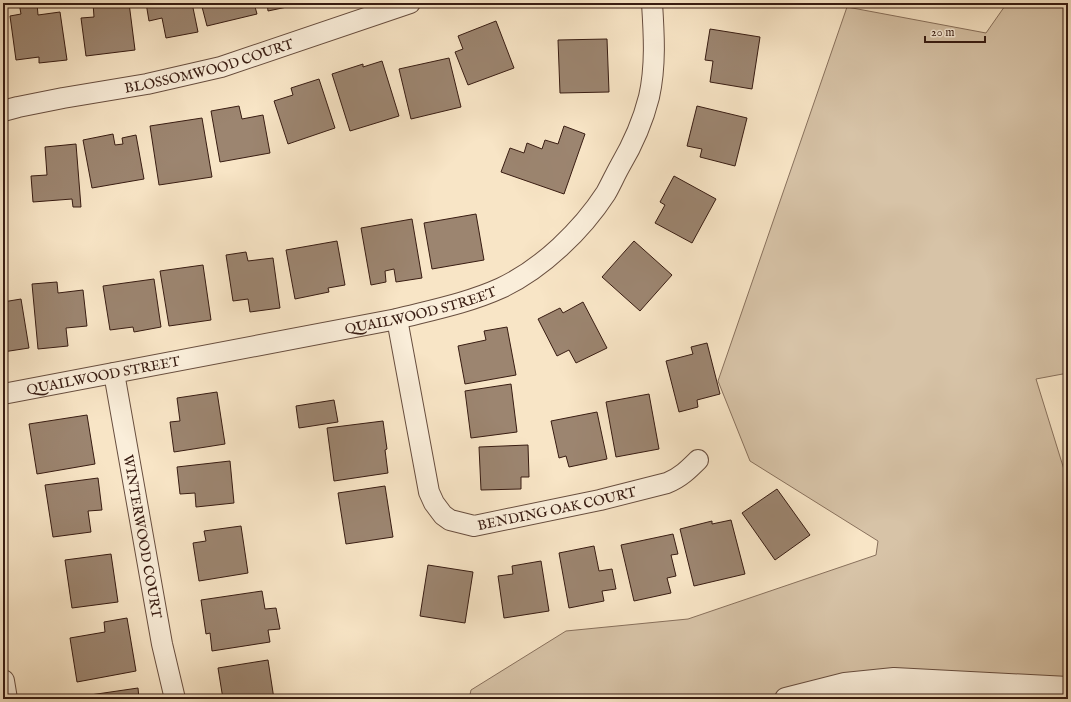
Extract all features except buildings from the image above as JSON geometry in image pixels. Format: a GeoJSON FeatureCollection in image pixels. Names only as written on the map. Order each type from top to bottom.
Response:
{"type":"FeatureCollection","features":[{"type":"Feature","properties":{"kind":"street","name":"BLOSSOMWOOD COURT"},"geometry":{"type":"LineString","coordinates":[[3,111],[63,98],[147,84],[221,67],[410,3]]}},
{"type":"Feature","properties":{"kind":"street","name":"QUAILWOOD STREET"},"geometry":{"type":"LineString","coordinates":[[3,394],[397,319],[461,303],[502,288],[535,268],[582,225],[606,193],[631,147],[641,123],[649,96],[655,47],[652,3]]}},
{"type":"Feature","properties":{"kind":"street","name":"BENDING OAK COURT"},"geometry":{"type":"LineString","coordinates":[[397,319],[429,492],[434,503],[443,515],[450,520],[474,526],[600,500],[667,484],[674,481],[686,472],[698,460]]}},
{"type":"Feature","properties":{"kind":"street","name":"WINTERWOOD COURT"},"geometry":{"type":"LineString","coordinates":[[114,373],[162,644],[175,699]]}},
{"type":"Feature","properties":{"kind":"street"},"geometry":{"type":"LineString","coordinates":[[786,699],[845,684],[894,679],[1068,688]]}},
{"type":"Feature","properties":{"kind":"street"},"geometry":{"type":"LineString","coordinates":[[848,699],[864,696],[908,694],[979,699]]}},
{"type":"Feature","properties":{"kind":"shaded area"},"geometry":{"type":"Polygon","coordinates":[[[1007,3],[1068,3],[1068,373],[1036,379],[1066,476],[1068,476],[1068,688],[786,699],[469,699],[471,690],[566,631],[688,619],[876,555],[878,541],[750,461],[718,381],[847,7],[986,33],[1007,3]]]}}]}
